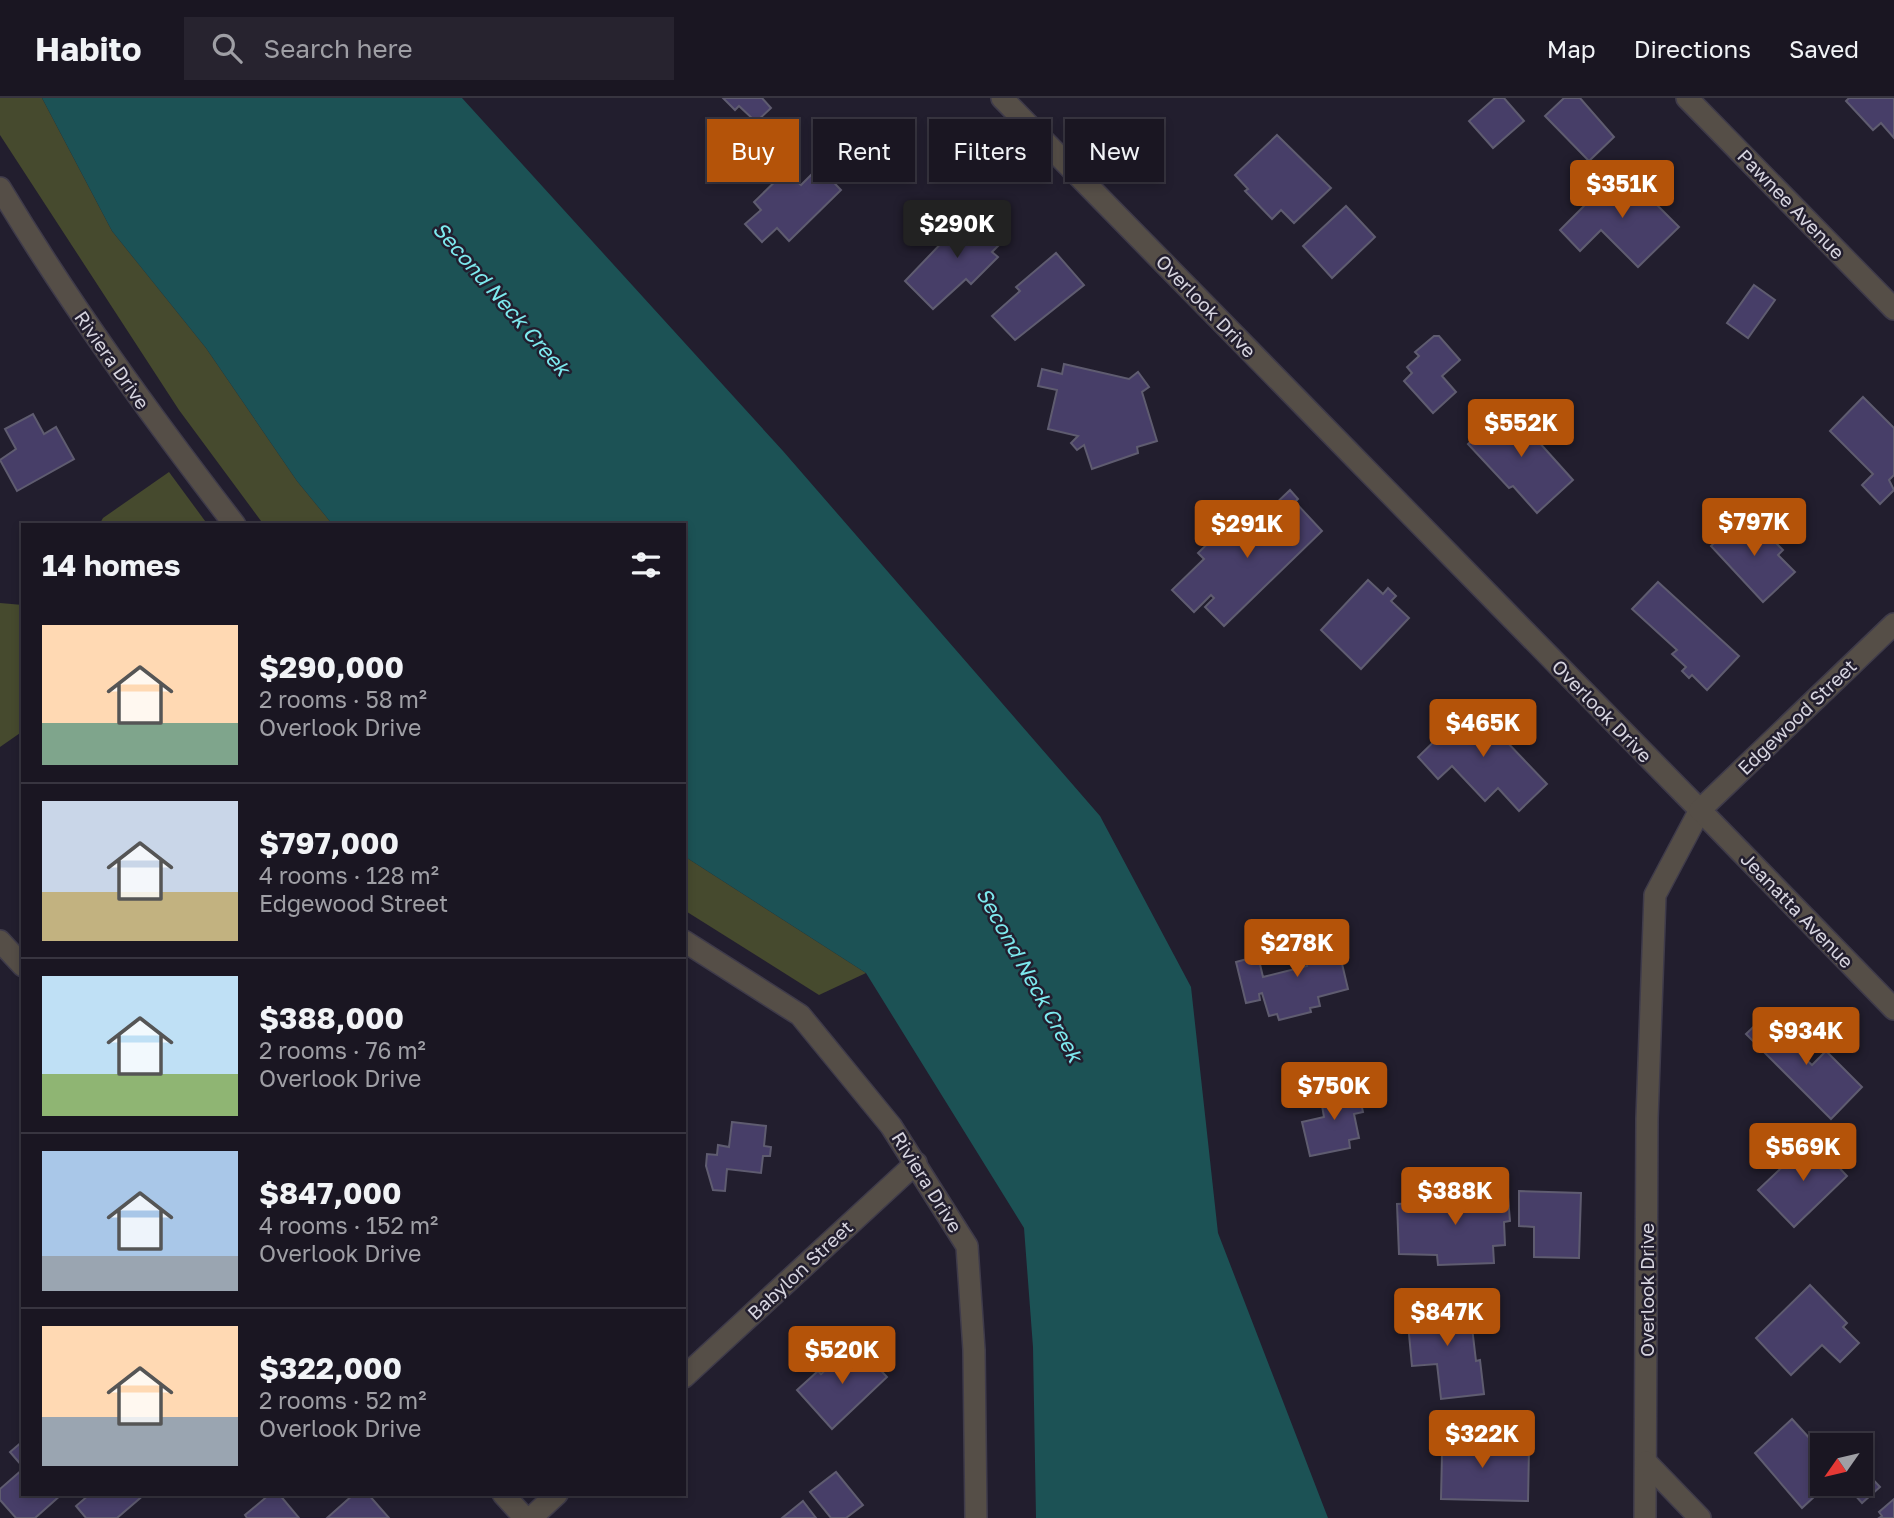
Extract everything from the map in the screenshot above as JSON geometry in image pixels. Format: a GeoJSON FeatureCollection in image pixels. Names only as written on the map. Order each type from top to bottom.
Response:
{"type":"FeatureCollection","features":[{"type":"Feature","properties":{"kind":"street","name":"Overlook Drive"},"geometry":{"type":"LineString","coordinates":[[1002,98],[1700,810],[1655,895],[1647,1119],[1645,1518]]}},
{"type":"Feature","properties":{"kind":"street","name":"Pawnee Avenue"},"geometry":{"type":"LineString","coordinates":[[1687,98],[1894,309]]}},
{"type":"Feature","properties":{"kind":"street","name":"Riviera Drive"},"geometry":{"type":"LineString","coordinates":[[0,188],[53,276],[132,389],[233,523]]}},
{"type":"Feature","properties":{"kind":"street","name":"Edgewood Street"},"geometry":{"type":"LineString","coordinates":[[1700,810],[1894,624]]}},
{"type":"Feature","properties":{"kind":"street","name":"Jeanatta Avenue"},"geometry":{"type":"LineString","coordinates":[[1700,810],[1894,1009]]}},
{"type":"Feature","properties":{"kind":"street"},"geometry":{"type":"LineString","coordinates":[[0,941],[21,964]]}},
{"type":"Feature","properties":{"kind":"street","name":"Riviera Drive"},"geometry":{"type":"LineString","coordinates":[[686,942],[800,1015],[891,1126],[967,1246],[974,1350],[976,1518]]}},
{"type":"Feature","properties":{"kind":"street","name":"Babylon Street"},"geometry":{"type":"LineString","coordinates":[[686,1375],[916,1163]]}},
{"type":"Feature","properties":{"kind":"street"},"geometry":{"type":"LineString","coordinates":[[1646,1462],[1700,1518]]}},
{"type":"Feature","properties":{"kind":"street"},"geometry":{"type":"LineString","coordinates":[[505,1496],[525,1518]]}},
{"type":"Feature","properties":{"kind":"street"},"geometry":{"type":"LineString","coordinates":[[531,1518],[555,1496]]}},
{"type":"Feature","properties":{"kind":"shaded area"},"geometry":{"type":"Polygon","coordinates":[[[0,98],[42,98],[112,231],[206,348],[297,481],[331,523],[263,523],[179,410],[0,135],[0,98]]]}},
{"type":"Feature","properties":{"kind":"shaded area"},"geometry":{"type":"Polygon","coordinates":[[[169,472],[207,523],[100,523],[103,518],[169,472]]]}},
{"type":"Feature","properties":{"kind":"shaded area"},"geometry":{"type":"Polygon","coordinates":[[[0,603],[21,605],[21,732],[0,747],[0,603]]]}},
{"type":"Feature","properties":{"kind":"shaded area"},"geometry":{"type":"Polygon","coordinates":[[[686,857],[866,973],[819,995],[686,911],[686,857]]]}},
{"type":"Feature","properties":{"kind":"water","name":"Second Neck Creek"},"geometry":{"type":"Polygon","coordinates":[[[42,98],[462,98],[783,451],[1100,816],[1191,987],[1218,1233],[1328,1518],[1036,1518],[1033,1347],[1024,1228],[866,973],[686,857],[686,523],[331,523],[297,481],[206,348],[112,231],[42,98]]]}},
{"type":"Feature","properties":{"kind":"building"},"geometry":{"type":"Polygon","coordinates":[[[723,98],[762,98],[771,108],[759,119],[753,119],[739,106],[735,110],[723,98]]]}},
{"type":"Feature","properties":{"kind":"building"},"geometry":{"type":"Polygon","coordinates":[[[1495,98],[1504,98],[1524,121],[1493,148],[1469,121],[1495,98]]]}},
{"type":"Feature","properties":{"kind":"building"},"geometry":{"type":"Polygon","coordinates":[[[1564,98],[1580,98],[1614,137],[1589,161],[1545,116],[1564,98]]]}},
{"type":"Feature","properties":{"kind":"building"},"geometry":{"type":"Polygon","coordinates":[[[1849,98],[1894,98],[1894,138],[1881,123],[1873,130],[1846,101],[1849,98]]]}},
{"type":"Feature","properties":{"kind":"building"},"geometry":{"type":"Polygon","coordinates":[[[1277,135],[1331,188],[1294,223],[1281,210],[1272,219],[1245,191],[1248,189],[1235,175],[1277,135]]]}},
{"type":"Feature","properties":{"kind":"building"},"geometry":{"type":"Polygon","coordinates":[[[1621,169],[1679,227],[1638,267],[1601,230],[1580,251],[1560,230],[1621,169]]]}},
{"type":"Feature","properties":{"kind":"building"},"geometry":{"type":"Polygon","coordinates":[[[813,173],[813,182],[833,182],[841,190],[789,241],[777,228],[762,242],[745,224],[761,210],[754,202],[775,182],[798,182],[801,185],[813,173]]]}},
{"type":"Feature","properties":{"kind":"building"},"geometry":{"type":"Polygon","coordinates":[[[1346,206],[1375,237],[1332,278],[1303,246],[1346,206]]]}},
{"type":"Feature","properties":{"kind":"building"},"geometry":{"type":"Polygon","coordinates":[[[975,208],[1005,239],[992,252],[998,257],[971,284],[966,279],[933,309],[905,281],[975,208]]]}},
{"type":"Feature","properties":{"kind":"building"},"geometry":{"type":"Polygon","coordinates":[[[1056,253],[1084,285],[1015,340],[992,316],[1020,291],[1016,287],[1056,253]]]}},
{"type":"Feature","properties":{"kind":"building"},"geometry":{"type":"Polygon","coordinates":[[[1754,285],[1775,300],[1748,338],[1727,323],[1754,285]]]}},
{"type":"Feature","properties":{"kind":"building"},"geometry":{"type":"Polygon","coordinates":[[[1434,336],[1439,336],[1460,360],[1442,376],[1456,392],[1433,413],[1404,381],[1412,373],[1407,367],[1419,356],[1415,352],[1434,336]]]}},
{"type":"Feature","properties":{"kind":"building"},"geometry":{"type":"Polygon","coordinates":[[[1064,364],[1129,379],[1138,372],[1149,387],[1142,392],[1157,441],[1137,447],[1138,453],[1092,469],[1084,445],[1077,450],[1071,443],[1078,436],[1048,429],[1057,390],[1038,386],[1042,369],[1062,374],[1064,364]]]}},
{"type":"Feature","properties":{"kind":"building"},"geometry":{"type":"Polygon","coordinates":[[[1863,397],[1894,428],[1894,475],[1889,480],[1894,490],[1880,504],[1862,485],[1873,474],[1830,431],[1863,397]]]}},
{"type":"Feature","properties":{"kind":"building"},"geometry":{"type":"Polygon","coordinates":[[[1520,407],[1535,423],[1528,430],[1573,480],[1537,513],[1513,486],[1509,488],[1468,444],[1501,414],[1506,419],[1520,407]]]}},
{"type":"Feature","properties":{"kind":"building"},"geometry":{"type":"Polygon","coordinates":[[[33,414],[44,434],[56,427],[74,459],[17,491],[0,460],[16,449],[5,429],[33,414]]]}},
{"type":"Feature","properties":{"kind":"building"},"geometry":{"type":"Polygon","coordinates":[[[1290,490],[1298,499],[1295,502],[1322,531],[1224,626],[1205,607],[1214,598],[1211,595],[1194,612],[1172,590],[1204,559],[1198,553],[1224,528],[1237,541],[1290,490]]]}},
{"type":"Feature","properties":{"kind":"building"},"geometry":{"type":"Polygon","coordinates":[[[1743,516],[1764,538],[1768,535],[1783,550],[1778,555],[1795,572],[1763,602],[1711,546],[1743,516]]]}},
{"type":"Feature","properties":{"kind":"building"},"geometry":{"type":"Polygon","coordinates":[[[1368,580],[1383,594],[1388,588],[1396,596],[1391,601],[1409,618],[1361,669],[1321,630],[1368,580]]]}},
{"type":"Feature","properties":{"kind":"building"},"geometry":{"type":"Polygon","coordinates":[[[1658,582],[1739,656],[1707,690],[1692,675],[1689,678],[1682,671],[1686,667],[1672,654],[1677,650],[1632,609],[1658,582]]]}},
{"type":"Feature","properties":{"kind":"building"},"geometry":{"type":"Polygon","coordinates":[[[1473,704],[1496,729],[1501,725],[1510,735],[1505,740],[1547,784],[1519,811],[1498,788],[1485,801],[1452,766],[1438,779],[1418,757],[1450,726],[1445,721],[1458,708],[1463,713],[1473,704]]]}},
{"type":"Feature","properties":{"kind":"building"},"geometry":{"type":"Polygon","coordinates":[[[1334,930],[1348,989],[1318,997],[1320,1006],[1310,1008],[1311,1012],[1279,1020],[1277,1014],[1269,1016],[1262,993],[1259,994],[1260,1000],[1246,1003],[1236,962],[1258,956],[1263,977],[1307,966],[1300,938],[1334,930]]]}},
{"type":"Feature","properties":{"kind":"building"},"geometry":{"type":"Polygon","coordinates":[[[1769,1012],[1801,1044],[1796,1050],[1812,1065],[1826,1051],[1862,1087],[1831,1119],[1746,1034],[1769,1012]]]}},
{"type":"Feature","properties":{"kind":"building"},"geometry":{"type":"Polygon","coordinates":[[[1357,1086],[1363,1112],[1354,1114],[1359,1138],[1349,1140],[1350,1148],[1310,1156],[1302,1122],[1324,1117],[1320,1094],[1357,1086]]]}},
{"type":"Feature","properties":{"kind":"building"},"geometry":{"type":"Polygon","coordinates":[[[732,1122],[766,1126],[764,1146],[771,1147],[770,1156],[763,1156],[761,1173],[727,1169],[725,1191],[713,1190],[706,1166],[707,1154],[717,1155],[718,1145],[729,1147],[732,1122]]]}},
{"type":"Feature","properties":{"kind":"building"},"geometry":{"type":"Polygon","coordinates":[[[1812,1139],[1847,1176],[1794,1227],[1758,1190],[1812,1139]]]}},
{"type":"Feature","properties":{"kind":"building"},"geometry":{"type":"Polygon","coordinates":[[[1487,1188],[1487,1191],[1497,1190],[1498,1198],[1508,1197],[1510,1221],[1504,1222],[1505,1245],[1493,1246],[1494,1263],[1438,1265],[1437,1255],[1399,1254],[1397,1204],[1435,1202],[1435,1194],[1452,1193],[1452,1189],[1487,1188]]]}},
{"type":"Feature","properties":{"kind":"building"},"geometry":{"type":"Polygon","coordinates":[[[1519,1191],[1581,1193],[1579,1258],[1534,1257],[1534,1227],[1519,1226],[1519,1191]]]}},
{"type":"Feature","properties":{"kind":"building"},"geometry":{"type":"Polygon","coordinates":[[[1810,1285],[1847,1323],[1843,1327],[1859,1343],[1840,1362],[1822,1345],[1791,1375],[1756,1338],[1810,1285]]]}},
{"type":"Feature","properties":{"kind":"building"},"geometry":{"type":"Polygon","coordinates":[[[1469,1302],[1476,1361],[1480,1360],[1484,1394],[1441,1399],[1437,1364],[1412,1366],[1407,1313],[1469,1302]]]}},
{"type":"Feature","properties":{"kind":"building"},"geometry":{"type":"Polygon","coordinates":[[[855,1343],[887,1377],[832,1429],[797,1390],[818,1371],[821,1374],[855,1343]]]}},
{"type":"Feature","properties":{"kind":"building"},"geometry":{"type":"Polygon","coordinates":[[[1792,1419],[1810,1439],[1810,1496],[1815,1496],[1802,1508],[1755,1453],[1792,1419]]]}},
{"type":"Feature","properties":{"kind":"building"},"geometry":{"type":"Polygon","coordinates":[[[1438,1433],[1475,1433],[1475,1449],[1529,1448],[1528,1501],[1441,1499],[1442,1454],[1438,1454],[1438,1433]]]}},
{"type":"Feature","properties":{"kind":"building"},"geometry":{"type":"Polygon","coordinates":[[[21,1443],[21,1465],[10,1452],[21,1443]]]}},
{"type":"Feature","properties":{"kind":"building"},"geometry":{"type":"Polygon","coordinates":[[[21,1471],[21,1496],[60,1496],[35,1518],[16,1518],[0,1500],[0,1489],[21,1471]]]}},
{"type":"Feature","properties":{"kind":"building"},"geometry":{"type":"Polygon","coordinates":[[[836,1472],[863,1505],[846,1518],[831,1518],[810,1492],[836,1472]]]}},
{"type":"Feature","properties":{"kind":"building"},"geometry":{"type":"Polygon","coordinates":[[[1873,1480],[1880,1487],[1873,1493],[1873,1480]]]}},
{"type":"Feature","properties":{"kind":"building"},"geometry":{"type":"Polygon","coordinates":[[[88,1496],[143,1496],[117,1518],[86,1518],[76,1506],[88,1496]]]}},
{"type":"Feature","properties":{"kind":"building"},"geometry":{"type":"Polygon","coordinates":[[[268,1496],[281,1496],[299,1518],[247,1518],[245,1515],[268,1496]]]}},
{"type":"Feature","properties":{"kind":"building"},"geometry":{"type":"Polygon","coordinates":[[[352,1496],[370,1496],[389,1518],[327,1518],[352,1496]]]}},
{"type":"Feature","properties":{"kind":"building"},"geometry":{"type":"Polygon","coordinates":[[[1856,1496],[1870,1496],[1862,1503],[1856,1496]]]}},
{"type":"Feature","properties":{"kind":"building"},"geometry":{"type":"Polygon","coordinates":[[[1894,1499],[1894,1518],[1879,1518],[1882,1516],[1879,1512],[1894,1499]]]}},
{"type":"Feature","properties":{"kind":"building"},"geometry":{"type":"Polygon","coordinates":[[[803,1501],[816,1518],[782,1518],[803,1501]]]}}]}
